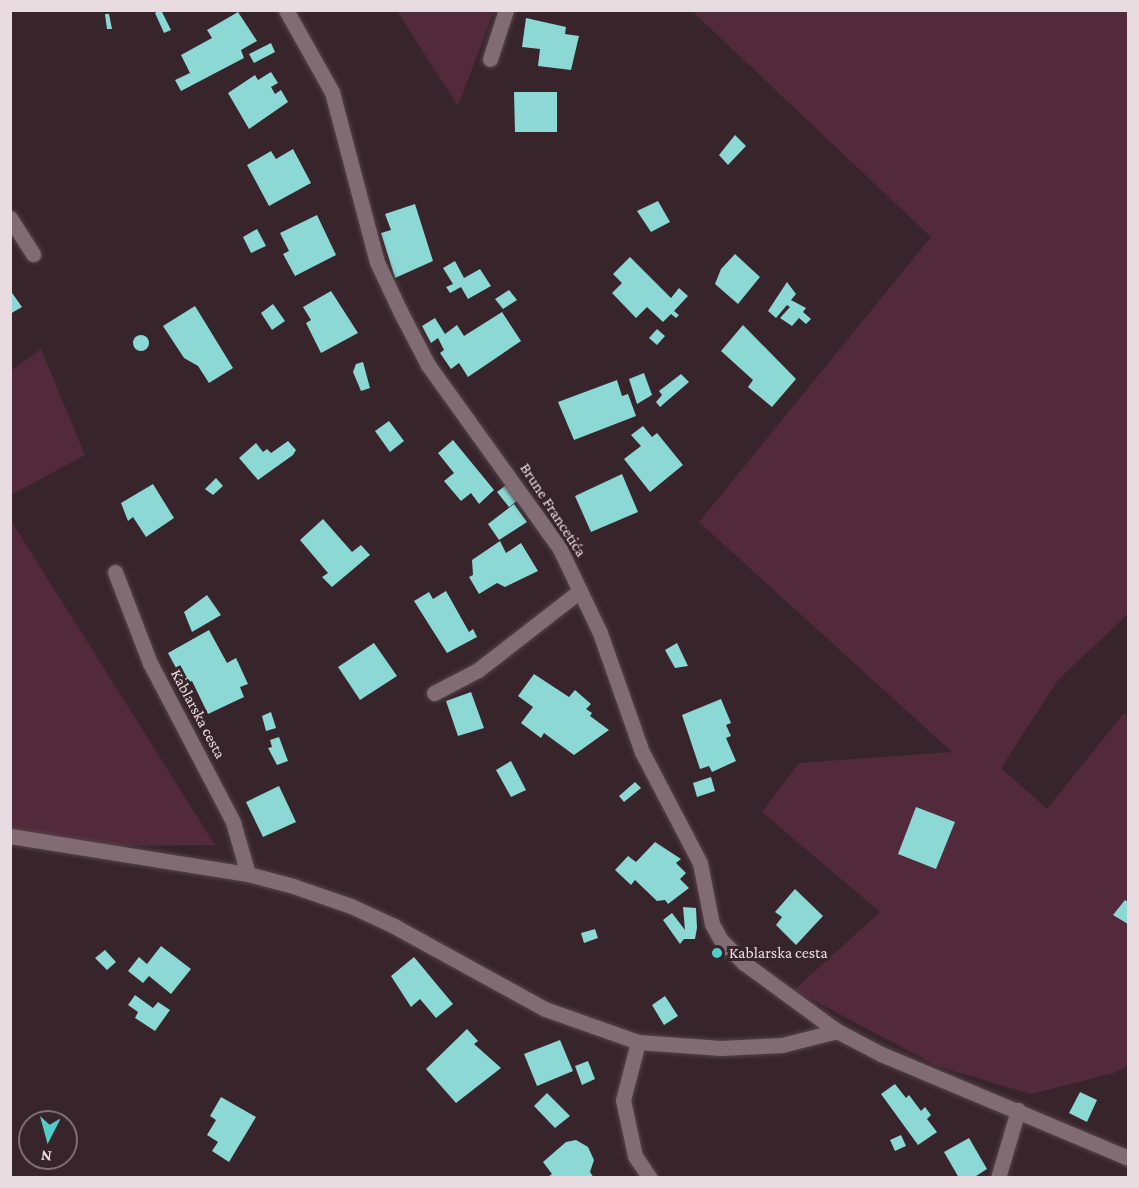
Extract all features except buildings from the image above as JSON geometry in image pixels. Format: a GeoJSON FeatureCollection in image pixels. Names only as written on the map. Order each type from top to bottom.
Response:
{"type":"FeatureCollection","features":[{"type":"Feature","properties":{"kind":"street","name":"Brune Francetića"},"geometry":{"type":"LineString","coordinates":[[286,10],[332,92],[377,262],[428,365],[560,549],[600,633],[642,752],[700,863],[710,900],[712,924],[719,938],[744,963],[837,1031]]}},
{"type":"Feature","properties":{"kind":"street"},"geometry":{"type":"LineString","coordinates":[[490,59],[506,10]]}},
{"type":"Feature","properties":{"kind":"street"},"geometry":{"type":"LineString","coordinates":[[10,218],[33,254]]}},
{"type":"Feature","properties":{"kind":"street","name":"Kablarska cesta"},"geometry":{"type":"LineString","coordinates":[[115,572],[150,663],[233,822],[248,874]]}},
{"type":"Feature","properties":{"kind":"street"},"geometry":{"type":"LineString","coordinates":[[434,693],[478,670],[580,591]]}},
{"type":"Feature","properties":{"kind":"street"},"geometry":{"type":"LineString","coordinates":[[10,836],[248,874],[351,906],[545,1009],[638,1042],[721,1048],[782,1045],[837,1031],[880,1054],[1128,1158]]}},
{"type":"Feature","properties":{"kind":"street"},"geometry":{"type":"LineString","coordinates":[[638,1042],[623,1100],[634,1156],[650,1178]]}},
{"type":"Feature","properties":{"kind":"street"},"geometry":{"type":"LineString","coordinates":[[998,1178],[1018,1110]]}},
{"type":"Feature","properties":{"kind":"shaded area"},"geometry":{"type":"Polygon","coordinates":[[[397,11],[494,11],[458,106],[397,11]]]}},
{"type":"Feature","properties":{"kind":"shaded area"},"geometry":{"type":"Polygon","coordinates":[[[692,11],[1128,11],[1128,614],[1058,680],[1001,768],[1047,809],[1124,713],[1128,717],[1128,1066],[1114,1073],[1031,1094],[937,1066],[794,990],[880,912],[762,812],[799,763],[952,752],[699,522],[931,237],[692,11]]]}},
{"type":"Feature","properties":{"kind":"shaded area"},"geometry":{"type":"Polygon","coordinates":[[[41,349],[85,455],[11,495],[11,371],[41,349]]]}},
{"type":"Feature","properties":{"kind":"shaded area"},"geometry":{"type":"Polygon","coordinates":[[[10,519],[215,845],[108,846],[11,829],[10,519]]]}},
{"type":"Feature","properties":{"kind":"place","name":"Kablarska cesta"},"geometry":{"type":"Point","coordinates":[717,953]}}]}
